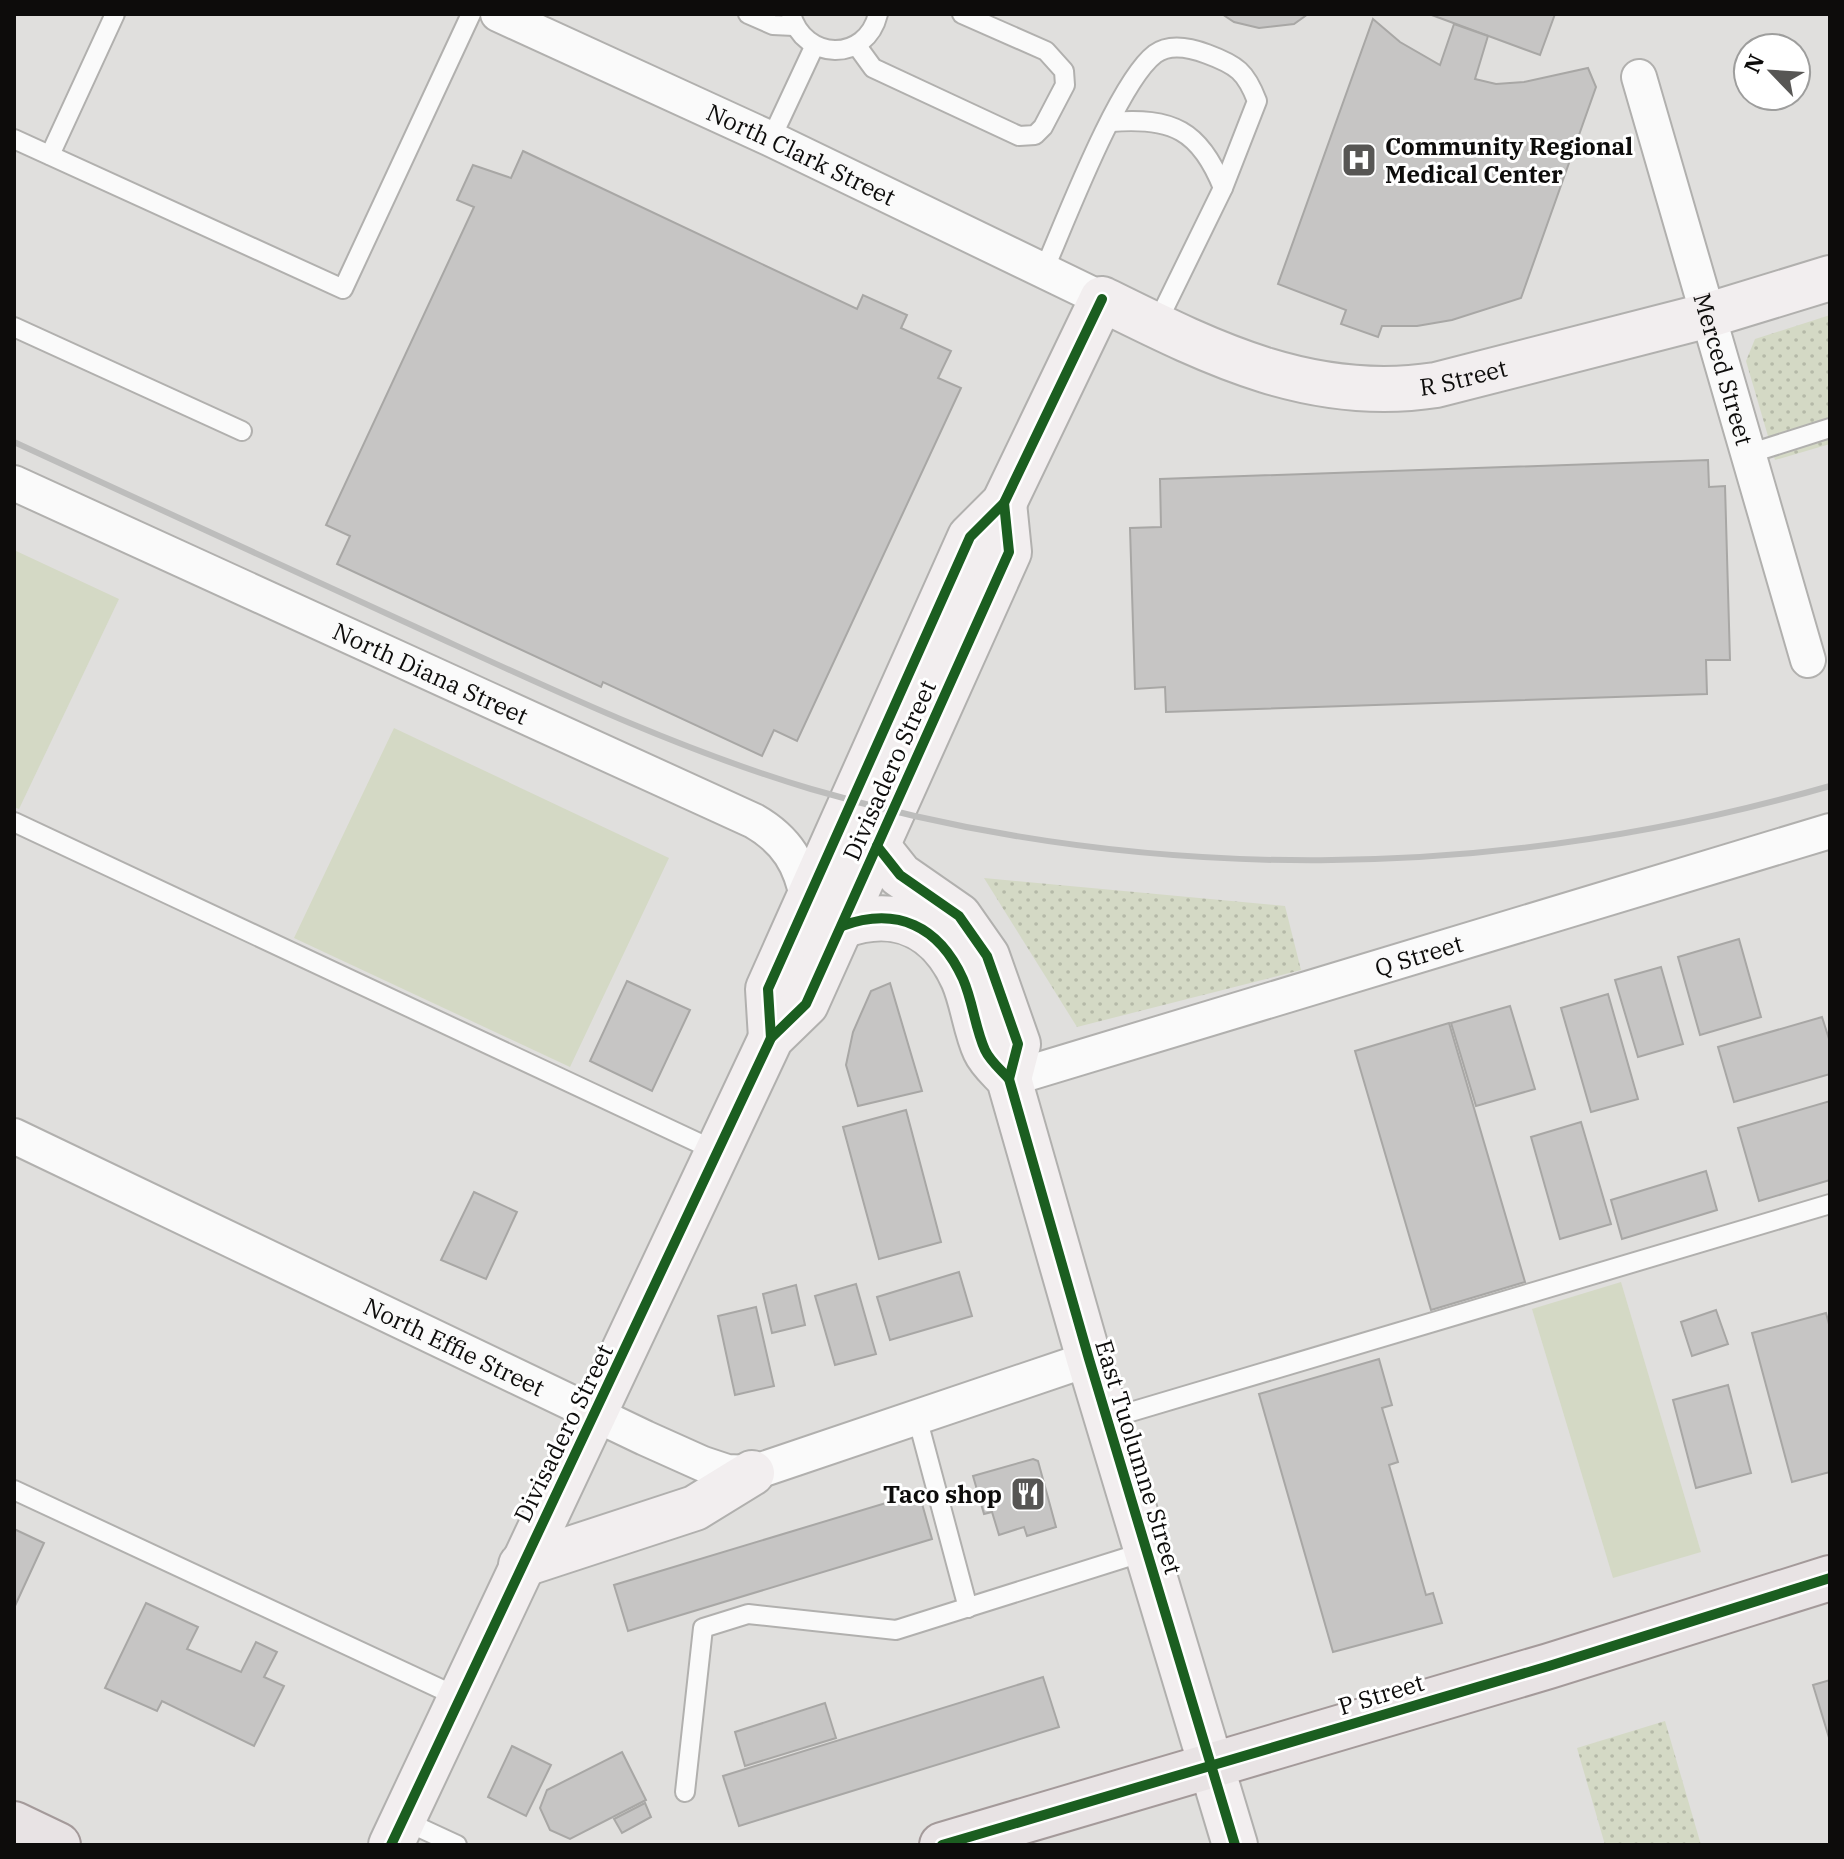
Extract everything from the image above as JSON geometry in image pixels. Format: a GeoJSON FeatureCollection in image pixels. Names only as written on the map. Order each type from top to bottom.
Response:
{"type":"FeatureCollection","features":[{"type":"Feature","properties":{"kind":"main road","name":"P Street"},"geometry":{"type":"LineString","coordinates":[[942,1845],[1212,1767],[1830,1578]]}},
{"type":"Feature","properties":{"kind":"main road"},"geometry":{"type":"LineString","coordinates":[[14,1824],[58,1845]]}},
{"type":"Feature","properties":{"kind":"street","name":"North Clark Street"},"geometry":{"type":"LineString","coordinates":[[498,14],[771,139],[1102,299]]}},
{"type":"Feature","properties":{"kind":"street","name":"Merced Street"},"geometry":{"type":"LineString","coordinates":[[1639,77],[1808,660]]}},
{"type":"Feature","properties":{"kind":"street","name":"R Street"},"geometry":{"type":"LineString","coordinates":[[1102,299],[1272,373],[1355,391],[1395,391],[1436,385],[1709,315],[1830,278]]}},
{"type":"Feature","properties":{"kind":"street","name":"Divisadero Street"},"geometry":{"type":"LineString","coordinates":[[771,1038],[768,989],[970,537],[1004,503],[1102,299]]}},
{"type":"Feature","properties":{"kind":"street","name":"North Diana Street"},"geometry":{"type":"LineString","coordinates":[[14,483],[754,821],[786,845],[796,861],[808,901]]}},
{"type":"Feature","properties":{"kind":"street","name":"Divisadero Street"},"geometry":{"type":"LineString","coordinates":[[397,1832],[771,1038],[806,1004],[842,926],[1009,552],[1004,503]]}},
{"type":"Feature","properties":{"kind":"street","name":"Q Street"},"geometry":{"type":"LineString","coordinates":[[1009,1079],[1830,831]]}},
{"type":"Feature","properties":{"kind":"street","name":"East Tuolumne Street"},"geometry":{"type":"LineString","coordinates":[[877,846],[900,875],[959,916],[987,956],[1018,1044],[1009,1079]]}},
{"type":"Feature","properties":{"kind":"street","name":"East Tuolumne Street"},"geometry":{"type":"LineString","coordinates":[[842,926],[870,917],[886,917],[902,919],[930,934],[946,951],[963,979],[986,1053],[1009,1079],[1089,1359],[1235,1845]]}},
{"type":"Feature","properties":{"kind":"street","name":"North Effie Street"},"geometry":{"type":"LineString","coordinates":[[14,1136],[595,1414],[727,1472],[752,1473],[1089,1359]]}},
{"type":"Feature","properties":{"kind":"street"},"geometry":{"type":"LineString","coordinates":[[521,1565],[695,1508],[752,1473]]}},
{"type":"Feature","properties":{"kind":"lane"},"geometry":{"type":"LineString","coordinates":[[50,155],[115,14]]}},
{"type":"Feature","properties":{"kind":"lane"},"geometry":{"type":"LineString","coordinates":[[14,139],[343,289],[471,14]]}},
{"type":"Feature","properties":{"kind":"lane"},"geometry":{"type":"LineString","coordinates":[[748,14],[773,25],[792,20],[814,47],[828,51],[857,46],[868,37],[878,14]]}},
{"type":"Feature","properties":{"kind":"lane"},"geometry":{"type":"LineString","coordinates":[[857,46],[873,68],[1019,136],[1035,135],[1043,127],[1065,85],[1064,71],[1046,51],[962,14]]}},
{"type":"Feature","properties":{"kind":"lane"},"geometry":{"type":"LineString","coordinates":[[1044,270],[1111,122],[1140,69],[1157,52],[1176,46],[1207,54],[1239,68],[1248,77],[1257,101],[1223,188],[1156,325]]}},
{"type":"Feature","properties":{"kind":"lane"},"geometry":{"type":"LineString","coordinates":[[771,139],[814,47]]}},
{"type":"Feature","properties":{"kind":"lane"},"geometry":{"type":"LineString","coordinates":[[1111,122],[1143,119],[1181,130],[1212,160],[1223,188]]}},
{"type":"Feature","properties":{"kind":"lane"},"geometry":{"type":"LineString","coordinates":[[14,327],[242,431]]}},
{"type":"Feature","properties":{"kind":"lane"},"geometry":{"type":"LineString","coordinates":[[1748,454],[1830,428]]}},
{"type":"Feature","properties":{"kind":"lane"},"geometry":{"type":"LineString","coordinates":[[14,822],[718,1152]]}},
{"type":"Feature","properties":{"kind":"lane"},"geometry":{"type":"LineString","coordinates":[[1107,1419],[1830,1204]]}},
{"type":"Feature","properties":{"kind":"lane"},"geometry":{"type":"LineString","coordinates":[[917,1417],[968,1608]]}},
{"type":"Feature","properties":{"kind":"lane"},"geometry":{"type":"LineString","coordinates":[[14,1490],[458,1697]]}},
{"type":"Feature","properties":{"kind":"lane"},"geometry":{"type":"LineString","coordinates":[[685,1792],[703,1628],[748,1614],[896,1630],[1147,1551]]}},
{"type":"Feature","properties":{"kind":"lane"},"geometry":{"type":"LineString","coordinates":[[397,1832],[457,1845]]}},
{"type":"Feature","properties":{"kind":"green space"},"geometry":{"type":"Polygon","coordinates":[[[1830,315],[1830,444],[1775,460],[1746,361],[1755,339],[1830,315]]]}},
{"type":"Feature","properties":{"kind":"green space"},"geometry":{"type":"Polygon","coordinates":[[[14,550],[119,599],[19,809],[14,807],[14,550]]]}},
{"type":"Feature","properties":{"kind":"green space"},"geometry":{"type":"Polygon","coordinates":[[[394,728],[669,858],[570,1067],[294,938],[394,728]]]}},
{"type":"Feature","properties":{"kind":"green space"},"geometry":{"type":"Polygon","coordinates":[[[984,878],[1285,906],[1301,970],[1077,1027],[984,878]]]}},
{"type":"Feature","properties":{"kind":"green space"},"geometry":{"type":"Polygon","coordinates":[[[1621,1282],[1701,1552],[1613,1578],[1532,1309],[1621,1282]]]}},
{"type":"Feature","properties":{"kind":"green space"},"geometry":{"type":"Polygon","coordinates":[[[1665,1721],[1701,1845],[1605,1845],[1577,1748],[1665,1721]]]}},
{"type":"Feature","properties":{"kind":"building"},"geometry":{"type":"Polygon","coordinates":[[[1222,14],[1308,14],[1294,24],[1259,28],[1234,22],[1222,14]]]}},
{"type":"Feature","properties":{"kind":"building"},"geometry":{"type":"Polygon","coordinates":[[[1429,14],[1555,14],[1540,55],[1429,14]]]}},
{"type":"Feature","properties":{"kind":"building"},"geometry":{"type":"Polygon","coordinates":[[[1373,19],[1400,42],[1440,65],[1454,24],[1488,36],[1475,79],[1496,84],[1524,82],[1588,68],[1596,87],[1521,298],[1452,320],[1417,326],[1382,326],[1378,337],[1341,324],[1346,310],[1278,284],[1373,19]]]}},
{"type":"Feature","properties":{"kind":"building"},"geometry":{"type":"Polygon","coordinates":[[[523,151],[857,309],[863,295],[907,315],[901,328],[951,351],[938,378],[961,388],[797,741],[774,730],[762,756],[603,682],[601,687],[337,564],[350,536],[326,525],[474,207],[457,200],[473,165],[511,178],[523,151]]]}},
{"type":"Feature","properties":{"kind":"building"},"geometry":{"type":"Polygon","coordinates":[[[1708,460],[1709,487],[1725,486],[1730,660],[1706,660],[1707,694],[1166,712],[1165,687],[1135,689],[1130,528],[1161,527],[1160,479],[1708,460]]]}},
{"type":"Feature","properties":{"kind":"building"},"geometry":{"type":"Polygon","coordinates":[[[1739,939],[1761,1017],[1700,1035],[1678,957],[1739,939]]]}},
{"type":"Feature","properties":{"kind":"building"},"geometry":{"type":"Polygon","coordinates":[[[1661,967],[1683,1044],[1638,1057],[1615,980],[1661,967]]]}},
{"type":"Feature","properties":{"kind":"building"},"geometry":{"type":"Polygon","coordinates":[[[627,981],[690,1010],[652,1091],[590,1061],[627,981]]]}},
{"type":"Feature","properties":{"kind":"building"},"geometry":{"type":"Polygon","coordinates":[[[890,983],[922,1091],[858,1106],[846,1065],[853,1032],[871,991],[890,983]]]}},
{"type":"Feature","properties":{"kind":"building"},"geometry":{"type":"Polygon","coordinates":[[[1608,994],[1638,1099],[1591,1112],[1561,1008],[1608,994]]]}},
{"type":"Feature","properties":{"kind":"building"},"geometry":{"type":"Polygon","coordinates":[[[1510,1006],[1535,1089],[1476,1106],[1451,1023],[1510,1006]]]}},
{"type":"Feature","properties":{"kind":"building"},"geometry":{"type":"Polygon","coordinates":[[[1822,1017],[1830,1042],[1830,1074],[1734,1102],[1718,1047],[1822,1017]]]}},
{"type":"Feature","properties":{"kind":"building"},"geometry":{"type":"Polygon","coordinates":[[[1449,1023],[1525,1282],[1431,1310],[1355,1051],[1449,1023]]]}},
{"type":"Feature","properties":{"kind":"building"},"geometry":{"type":"Polygon","coordinates":[[[1830,1101],[1830,1180],[1759,1201],[1738,1128],[1830,1101]]]}},
{"type":"Feature","properties":{"kind":"building"},"geometry":{"type":"Polygon","coordinates":[[[906,1110],[941,1242],[879,1259],[843,1127],[906,1110]]]}},
{"type":"Feature","properties":{"kind":"building"},"geometry":{"type":"Polygon","coordinates":[[[1581,1122],[1611,1224],[1560,1239],[1531,1137],[1581,1122]]]}},
{"type":"Feature","properties":{"kind":"building"},"geometry":{"type":"Polygon","coordinates":[[[1706,1171],[1717,1210],[1622,1239],[1611,1200],[1706,1171]]]}},
{"type":"Feature","properties":{"kind":"building"},"geometry":{"type":"Polygon","coordinates":[[[474,1192],[517,1212],[486,1279],[441,1260],[474,1192]]]}},
{"type":"Feature","properties":{"kind":"building"},"geometry":{"type":"Polygon","coordinates":[[[959,1272],[972,1316],[890,1340],[877,1297],[959,1272]]]}},
{"type":"Feature","properties":{"kind":"building"},"geometry":{"type":"Polygon","coordinates":[[[856,1284],[876,1354],[835,1365],[815,1296],[856,1284]]]}},
{"type":"Feature","properties":{"kind":"building"},"geometry":{"type":"Polygon","coordinates":[[[796,1285],[805,1325],[772,1333],[763,1294],[796,1285]]]}},
{"type":"Feature","properties":{"kind":"building"},"geometry":{"type":"Polygon","coordinates":[[[756,1307],[774,1386],[735,1395],[718,1316],[756,1307]]]}},
{"type":"Feature","properties":{"kind":"building"},"geometry":{"type":"Polygon","coordinates":[[[1716,1310],[1728,1344],[1692,1356],[1681,1322],[1716,1310]]]}},
{"type":"Feature","properties":{"kind":"building"},"geometry":{"type":"Polygon","coordinates":[[[1826,1313],[1830,1328],[1830,1472],[1792,1482],[1752,1333],[1826,1313]]]}},
{"type":"Feature","properties":{"kind":"building"},"geometry":{"type":"Polygon","coordinates":[[[1379,1359],[1392,1405],[1382,1408],[1398,1462],[1389,1465],[1426,1595],[1433,1593],[1442,1623],[1333,1652],[1259,1394],[1379,1359]]]}},
{"type":"Feature","properties":{"kind":"building"},"geometry":{"type":"Polygon","coordinates":[[[1728,1385],[1751,1473],[1696,1488],[1673,1400],[1728,1385]]]}},
{"type":"Feature","properties":{"kind":"building"},"geometry":{"type":"Polygon","coordinates":[[[1033,1459],[1038,1461],[1056,1527],[1027,1536],[1024,1527],[999,1535],[992,1512],[984,1514],[973,1476],[1033,1459]]]}},
{"type":"Feature","properties":{"kind":"building"},"geometry":{"type":"Polygon","coordinates":[[[919,1493],[932,1539],[628,1631],[614,1585],[919,1493]]]}},
{"type":"Feature","properties":{"kind":"building"},"geometry":{"type":"Polygon","coordinates":[[[14,1529],[44,1543],[14,1608],[14,1529]]]}},
{"type":"Feature","properties":{"kind":"building"},"geometry":{"type":"Polygon","coordinates":[[[146,1603],[198,1627],[187,1649],[241,1672],[256,1642],[277,1652],[264,1677],[284,1686],[254,1746],[162,1701],[157,1711],[105,1688],[146,1603]]]}},
{"type":"Feature","properties":{"kind":"building"},"geometry":{"type":"Polygon","coordinates":[[[1043,1677],[1059,1727],[739,1826],[723,1776],[1043,1677]]]}},
{"type":"Feature","properties":{"kind":"building"},"geometry":{"type":"Polygon","coordinates":[[[1830,1680],[1830,1741],[1813,1685],[1830,1680]]]}},
{"type":"Feature","properties":{"kind":"building"},"geometry":{"type":"Polygon","coordinates":[[[825,1703],[836,1738],[745,1766],[735,1732],[825,1703]]]}},
{"type":"Feature","properties":{"kind":"building"},"geometry":{"type":"Polygon","coordinates":[[[512,1746],[551,1765],[526,1816],[488,1797],[512,1746]]]}},
{"type":"Feature","properties":{"kind":"building"},"geometry":{"type":"Polygon","coordinates":[[[622,1752],[646,1800],[570,1839],[550,1830],[540,1808],[547,1790],[622,1752]]]}},
{"type":"Feature","properties":{"kind":"building"},"geometry":{"type":"Polygon","coordinates":[[[645,1803],[651,1817],[622,1833],[614,1819],[645,1803]]]}},
{"type":"Feature","properties":{"kind":"railway"},"geometry":{"type":"LineString","coordinates":[[14,442],[524,677],[666,738],[811,789],[937,821],[1064,843],[1192,856],[1321,860],[1449,855],[1577,841],[1704,818],[1830,786]]}},
{"type":"Feature","properties":{"kind":"cycle path"},"geometry":{"type":"LineString","coordinates":[[771,1038],[768,989],[970,537],[1004,503],[1102,299]]}},
{"type":"Feature","properties":{"kind":"cycle path"},"geometry":{"type":"LineString","coordinates":[[391,1845],[771,1038],[806,1004],[1009,552],[1004,503]]}},
{"type":"Feature","properties":{"kind":"cycle path"},"geometry":{"type":"LineString","coordinates":[[877,846],[900,875],[959,916],[987,956],[1018,1044],[1009,1079]]}},
{"type":"Feature","properties":{"kind":"cycle path"},"geometry":{"type":"LineString","coordinates":[[842,926],[881,918],[914,925],[929,934],[942,946],[963,979],[985,1050],[1009,1079],[1089,1359],[1235,1845]]}},
{"type":"Feature","properties":{"kind":"cycle path"},"geometry":{"type":"LineString","coordinates":[[942,1845],[1549,1666],[1830,1578]]}},
{"type":"Feature","properties":{"kind":"place","name":"Community Regional Medical Center"},"geometry":{"type":"Point","coordinates":[1359,160]}},
{"type":"Feature","properties":{"kind":"place","name":"Taco shop"},"geometry":{"type":"Point","coordinates":[1028,1494]}}]}
